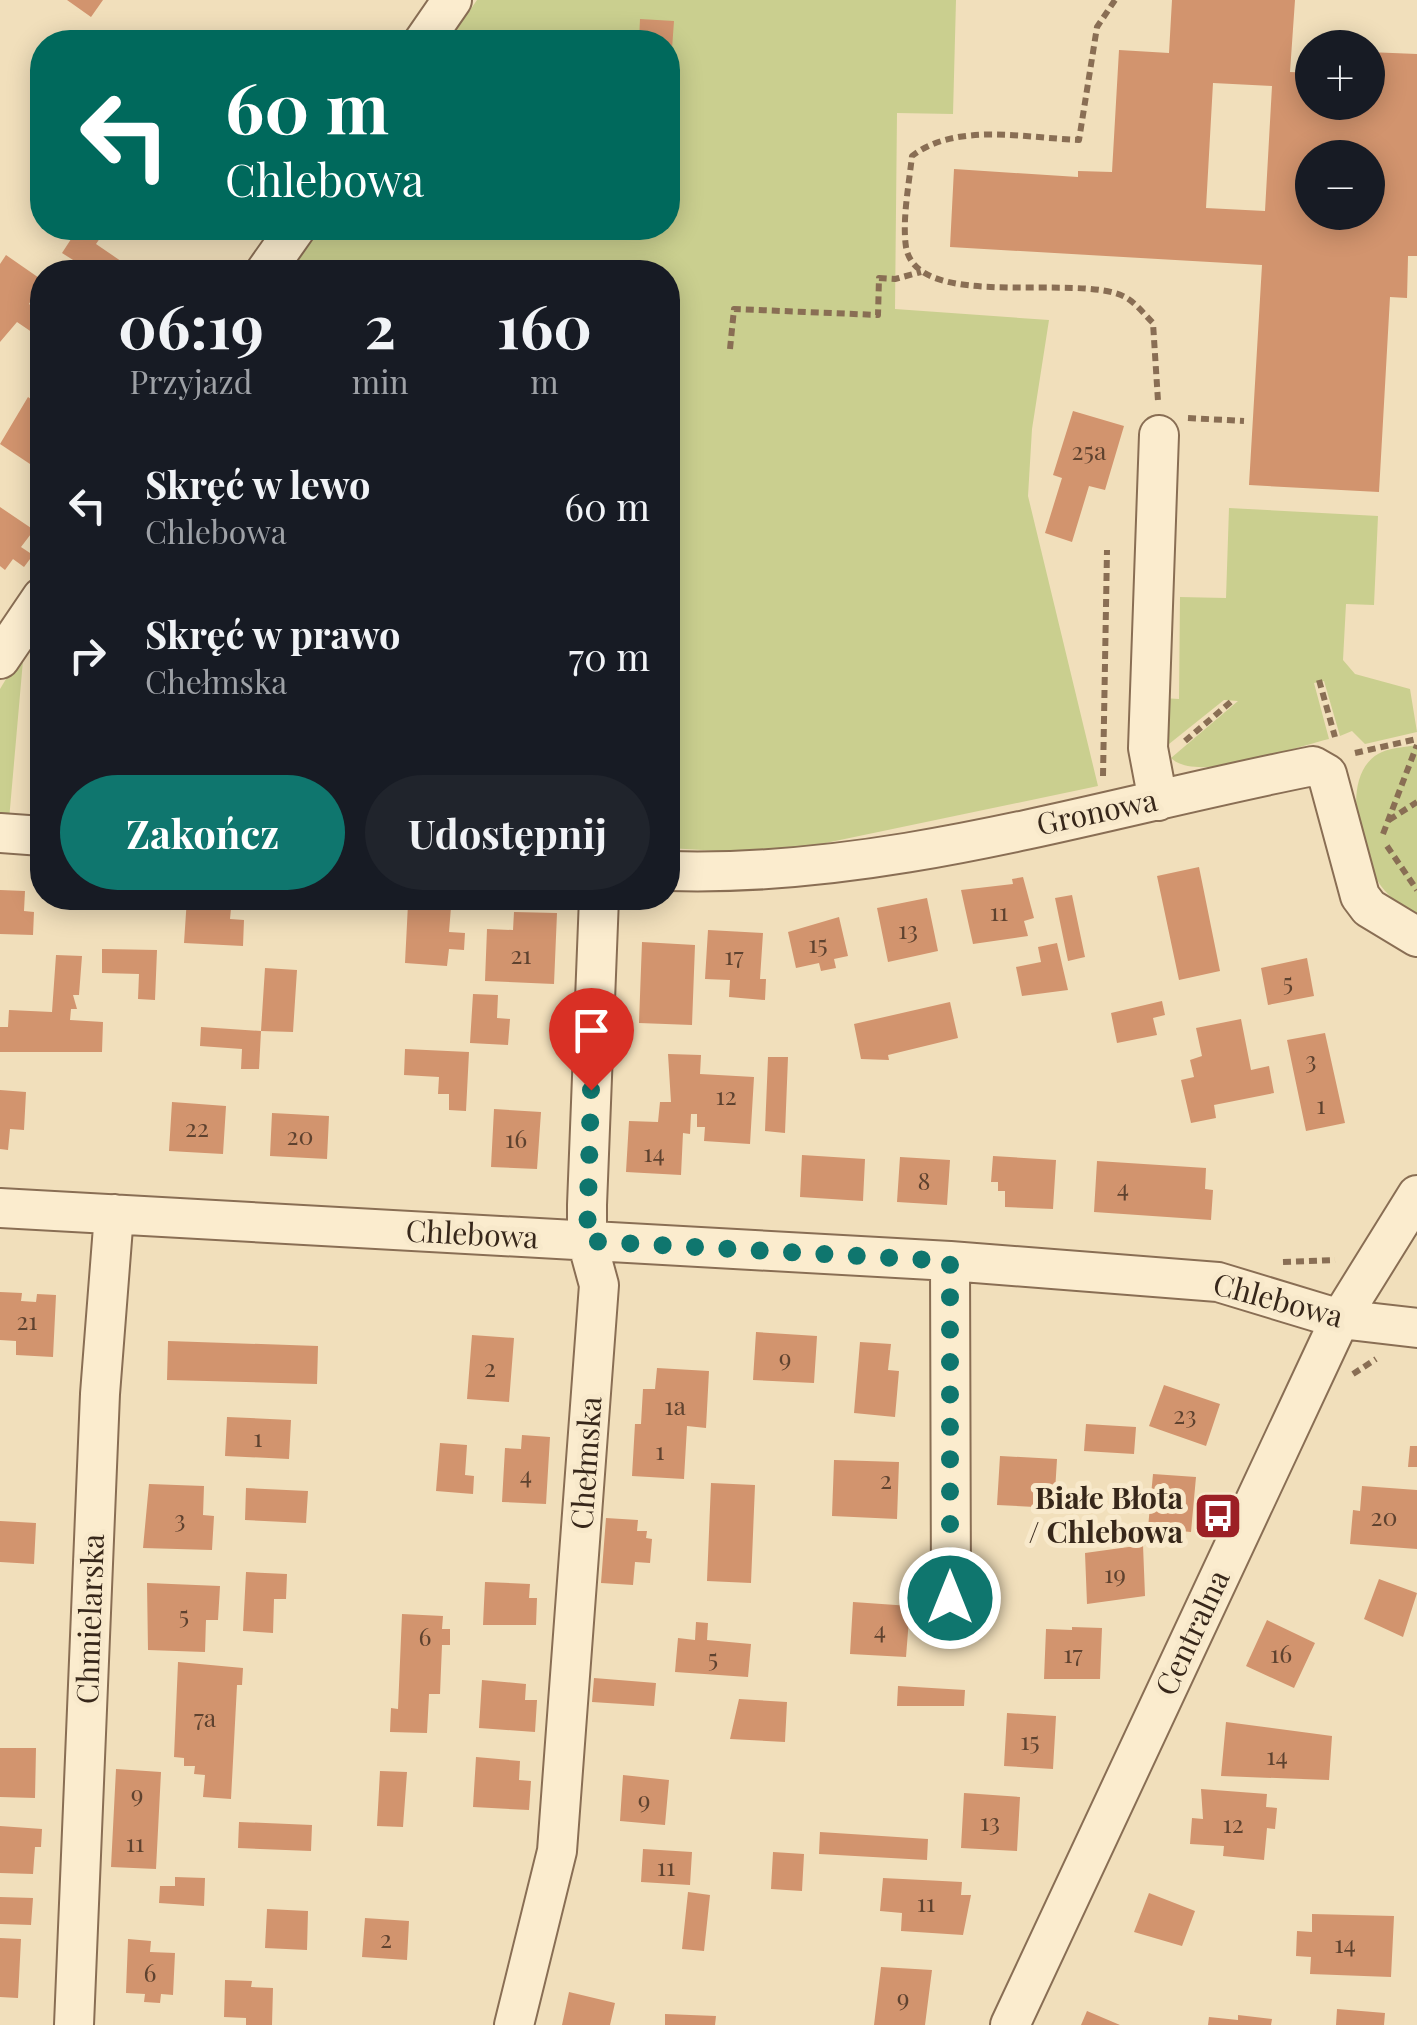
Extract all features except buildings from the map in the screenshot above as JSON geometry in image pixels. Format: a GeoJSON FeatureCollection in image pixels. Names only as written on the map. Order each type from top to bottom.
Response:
{"type":"FeatureCollection","features":[{"type":"Feature","properties":{"kind":"street"},"geometry":{"type":"LineString","coordinates":[[431,30],[452,0]]}},
{"type":"Feature","properties":{"kind":"street"},"geometry":{"type":"LineString","coordinates":[[1158,801],[1150,761],[1166,421]]}},
{"type":"Feature","properties":{"kind":"street"},"geometry":{"type":"LineString","coordinates":[[0,659],[30,615]]}},
{"type":"Feature","properties":{"kind":"street"},"geometry":{"type":"LineString","coordinates":[[1326,762],[1360,896],[1369,908],[1417,937]]}},
{"type":"Feature","properties":{"kind":"street","name":"Gronowa"},"geometry":{"type":"LineString","coordinates":[[680,871],[742,874],[862,860],[1109,812],[1326,762]]}},
{"type":"Feature","properties":{"kind":"street"},"geometry":{"type":"LineString","coordinates":[[0,833],[30,835]]}},
{"type":"Feature","properties":{"kind":"street","name":"Chełmska"},"geometry":{"type":"LineString","coordinates":[[514,2025],[557,1851],[564,1772],[600,1285],[587,1241],[599,910]]}},
{"type":"Feature","properties":{"kind":"street","name":"Centralna"},"geometry":{"type":"LineString","coordinates":[[1010,2025],[1340,1319],[1417,1195]]}},
{"type":"Feature","properties":{"kind":"street","name":"Chlebowa"},"geometry":{"type":"LineString","coordinates":[[0,1208],[950,1261],[1218,1282],[1340,1319],[1417,1328]]}},
{"type":"Feature","properties":{"kind":"street","name":"Chmielarska"},"geometry":{"type":"LineString","coordinates":[[74,2025],[100,1394],[114,1214]]}},
{"type":"Feature","properties":{"kind":"street"},"geometry":{"type":"LineString","coordinates":[[950,1261],[950,1598]]}},
{"type":"Feature","properties":{"kind":"path"},"geometry":{"type":"LineString","coordinates":[[1116,0],[1098,27],[1078,140],[955,136],[929,143],[912,156],[906,249],[922,272],[955,285],[1090,288],[1123,296],[1153,324],[1158,399],[1166,421],[1244,420]]}},
{"type":"Feature","properties":{"kind":"path"},"geometry":{"type":"LineString","coordinates":[[730,349],[734,309],[878,316],[879,278],[895,280],[922,272]]}},
{"type":"Feature","properties":{"kind":"path"},"geometry":{"type":"LineString","coordinates":[[1108,550],[1101,744],[1109,812]]}},
{"type":"Feature","properties":{"kind":"path"},"geometry":{"type":"LineString","coordinates":[[1319,680],[1326,762],[1417,742]]}},
{"type":"Feature","properties":{"kind":"path"},"geometry":{"type":"LineString","coordinates":[[1150,761],[1186,740],[1233,700]]}},
{"type":"Feature","properties":{"kind":"path"},"geometry":{"type":"LineString","coordinates":[[1417,742],[1386,824],[1385,844],[1417,890]]}},
{"type":"Feature","properties":{"kind":"path"},"geometry":{"type":"LineString","coordinates":[[1386,824],[1417,802]]}},
{"type":"Feature","properties":{"kind":"green space"},"geometry":{"type":"Polygon","coordinates":[[[477,0],[956,0],[953,114],[897,113],[895,309],[1049,320],[1032,429],[1028,496],[1098,786],[773,854],[680,849],[680,260],[298,260],[313,240],[680,240],[680,30],[456,30],[477,0]]]}},
{"type":"Feature","properties":{"kind":"green space"},"geometry":{"type":"Polygon","coordinates":[[[1229,508],[1378,516],[1374,605],[1346,604],[1343,660],[1355,674],[1410,689],[1417,732],[1365,744],[1352,731],[1340,736],[1324,681],[1314,683],[1329,739],[1223,766],[1184,765],[1171,758],[1238,701],[1224,700],[1164,748],[1163,698],[1179,699],[1180,597],[1226,598],[1229,508]]]}},
{"type":"Feature","properties":{"kind":"green space"},"geometry":{"type":"Polygon","coordinates":[[[24,649],[9,820],[0,815],[0,689],[24,649]]]}},
{"type":"Feature","properties":{"kind":"green space"},"geometry":{"type":"Polygon","coordinates":[[[1417,745],[1417,916],[1389,895],[1373,872],[1361,837],[1356,798],[1366,765],[1378,754],[1417,745]]]}},
{"type":"Feature","properties":{"kind":"place","name":"Białe Błota / Chlebowa"},"geometry":{"type":"Point","coordinates":[1218,1516]}},
{"type":"Feature","properties":{"kind":"route"},"geometry":{"type":"LineString","coordinates":[[591,1090],[587,1241],[950,1261],[950,1598]]}}]}
